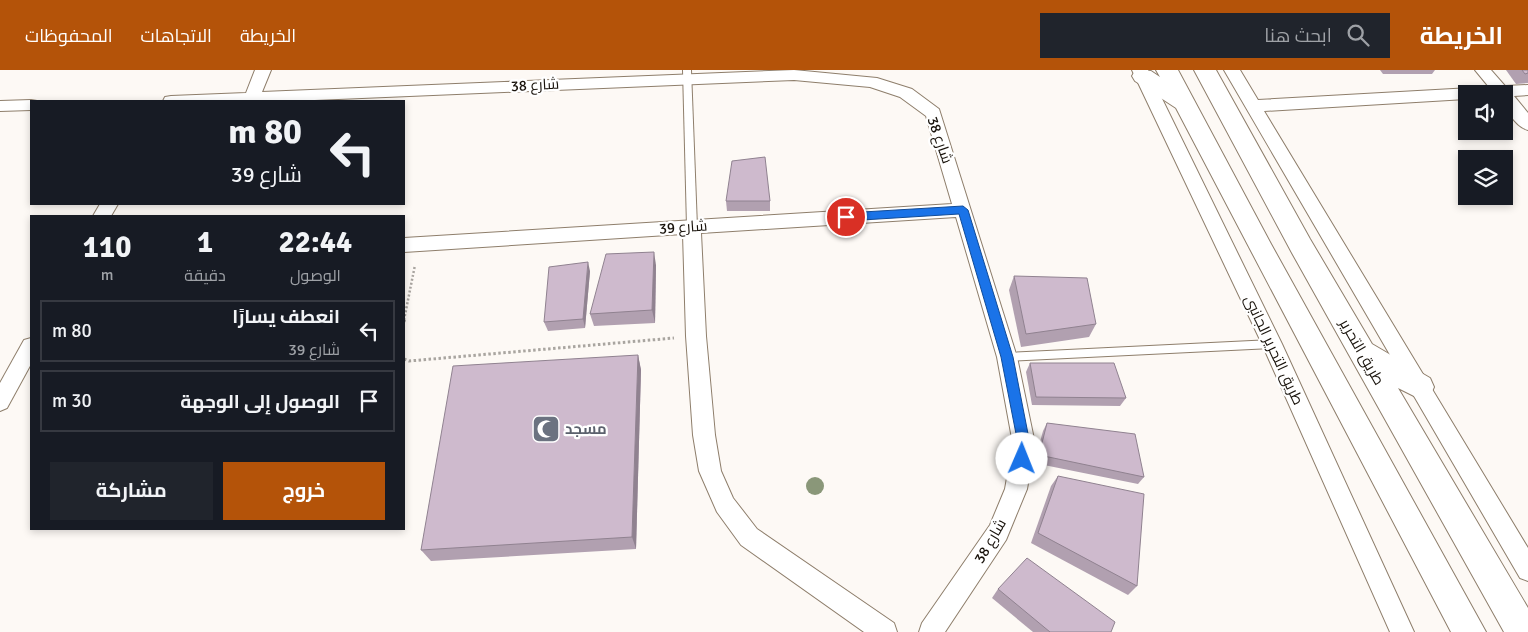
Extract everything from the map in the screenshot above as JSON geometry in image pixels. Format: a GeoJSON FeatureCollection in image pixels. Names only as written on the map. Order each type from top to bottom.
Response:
{"type":"FeatureCollection","features":[{"type":"Feature","properties":{"kind":"street"},"geometry":{"type":"LineString","coordinates":[[252,97],[263,70]]}},
{"type":"Feature","properties":{"kind":"street","name":"طريق التحرير"},"geometry":{"type":"LineString","coordinates":[[1205,70],[1301,246],[1523,632]]}},
{"type":"Feature","properties":{"kind":"street"},"geometry":{"type":"LineString","coordinates":[[1232,70],[1528,570]]}},
{"type":"Feature","properties":{"kind":"street"},"geometry":{"type":"LineString","coordinates":[[1483,70],[1496,85]]}},
{"type":"Feature","properties":{"kind":"street"},"geometry":{"type":"LineString","coordinates":[[1150,72],[1185,104],[1260,248],[1469,632]]}},
{"type":"Feature","properties":{"kind":"street","name":"طريق التحرير الجانبى"},"geometry":{"type":"LineString","coordinates":[[1150,72],[1402,632]]}},
{"type":"Feature","properties":{"kind":"street","name":"شارع 38"},"geometry":{"type":"LineString","coordinates":[[191,100],[687,74],[794,74],[871,82],[906,93],[933,113],[1007,357],[1024,444],[1016,489],[998,532],[931,632]]}},
{"type":"Feature","properties":{"kind":"street"},"geometry":{"type":"LineString","coordinates":[[1513,92],[1528,90]]}},
{"type":"Feature","properties":{"kind":"street"},"geometry":{"type":"LineString","coordinates":[[1253,106],[1458,95]]}},
{"type":"Feature","properties":{"kind":"street"},"geometry":{"type":"LineString","coordinates":[[0,106],[30,105]]}},
{"type":"Feature","properties":{"kind":"street"},"geometry":{"type":"LineString","coordinates":[[1513,106],[1528,124]]}},
{"type":"Feature","properties":{"kind":"street"},"geometry":{"type":"LineString","coordinates":[[1224,179],[1248,188],[1266,182]]}},
{"type":"Feature","properties":{"kind":"street","name":"شارع 39"},"geometry":{"type":"LineString","coordinates":[[412,245],[963,210]]}},
{"type":"Feature","properties":{"kind":"street"},"geometry":{"type":"LineString","coordinates":[[692,227],[696,336],[704,436],[710,470],[725,505],[749,537],[885,632]]}},
{"type":"Feature","properties":{"kind":"street"},"geometry":{"type":"LineString","coordinates":[[1260,248],[1261,242],[1274,236],[1293,239],[1301,246]]}},
{"type":"Feature","properties":{"kind":"street"},"geometry":{"type":"LineString","coordinates":[[0,402],[30,348]]}},
{"type":"Feature","properties":{"kind":"street"},"geometry":{"type":"LineString","coordinates":[[1362,351],[1420,387]]}},
{"type":"Feature","properties":{"kind":"lane"},"geometry":{"type":"LineString","coordinates":[[687,74],[692,227]]}},
{"type":"Feature","properties":{"kind":"lane"},"geometry":{"type":"LineString","coordinates":[[1007,357],[1272,344]]}},
{"type":"Feature","properties":{"kind":"path"},"geometry":{"type":"LineString","coordinates":[[405,312],[412,245]]}},
{"type":"Feature","properties":{"kind":"path"},"geometry":{"type":"LineString","coordinates":[[405,359],[409,361],[696,336]]}},
{"type":"Feature","properties":{"kind":"building"},"geometry":{"type":"Polygon","coordinates":[[[1522,70],[1528,70],[1528,73],[1525,74],[1522,70]]]}},
{"type":"Feature","properties":{"kind":"building"},"geometry":{"type":"Polygon","coordinates":[[[765,157],[770,201],[726,201],[732,161],[765,157]]]}},
{"type":"Feature","properties":{"kind":"building"},"geometry":{"type":"Polygon","coordinates":[[[654,252],[652,310],[590,314],[606,254],[654,252]]]}},
{"type":"Feature","properties":{"kind":"building"},"geometry":{"type":"Polygon","coordinates":[[[588,262],[583,319],[544,322],[549,267],[588,262]]]}},
{"type":"Feature","properties":{"kind":"building"},"geometry":{"type":"Polygon","coordinates":[[[1014,276],[1087,278],[1096,324],[1026,334],[1014,276]]]}},
{"type":"Feature","properties":{"kind":"building","name":"مسجد"},"geometry":{"type":"Polygon","coordinates":[[[638,355],[632,537],[421,550],[453,366],[638,355]]]}},
{"type":"Feature","properties":{"kind":"building"},"geometry":{"type":"Polygon","coordinates":[[[1030,363],[1114,363],[1126,398],[1036,397],[1030,363]]]}},
{"type":"Feature","properties":{"kind":"building"},"geometry":{"type":"Polygon","coordinates":[[[1047,423],[1135,434],[1144,477],[1039,455],[1047,423]]]}},
{"type":"Feature","properties":{"kind":"building"},"geometry":{"type":"Polygon","coordinates":[[[1058,476],[1144,494],[1137,586],[1038,533],[1058,476]]]}},
{"type":"Feature","properties":{"kind":"building"},"geometry":{"type":"Polygon","coordinates":[[[1027,558],[1115,622],[1111,632],[1050,632],[998,589],[1027,558]]]}},
{"type":"Feature","properties":{"kind":"place","name":"مسجد"},"geometry":{"type":"Point","coordinates":[546,429]}},
{"type":"Feature","properties":{"kind":"route"},"geometry":{"type":"LineString","coordinates":[[846,217],[963,210],[1007,357],[1024,444],[1022,459]]}}]}
